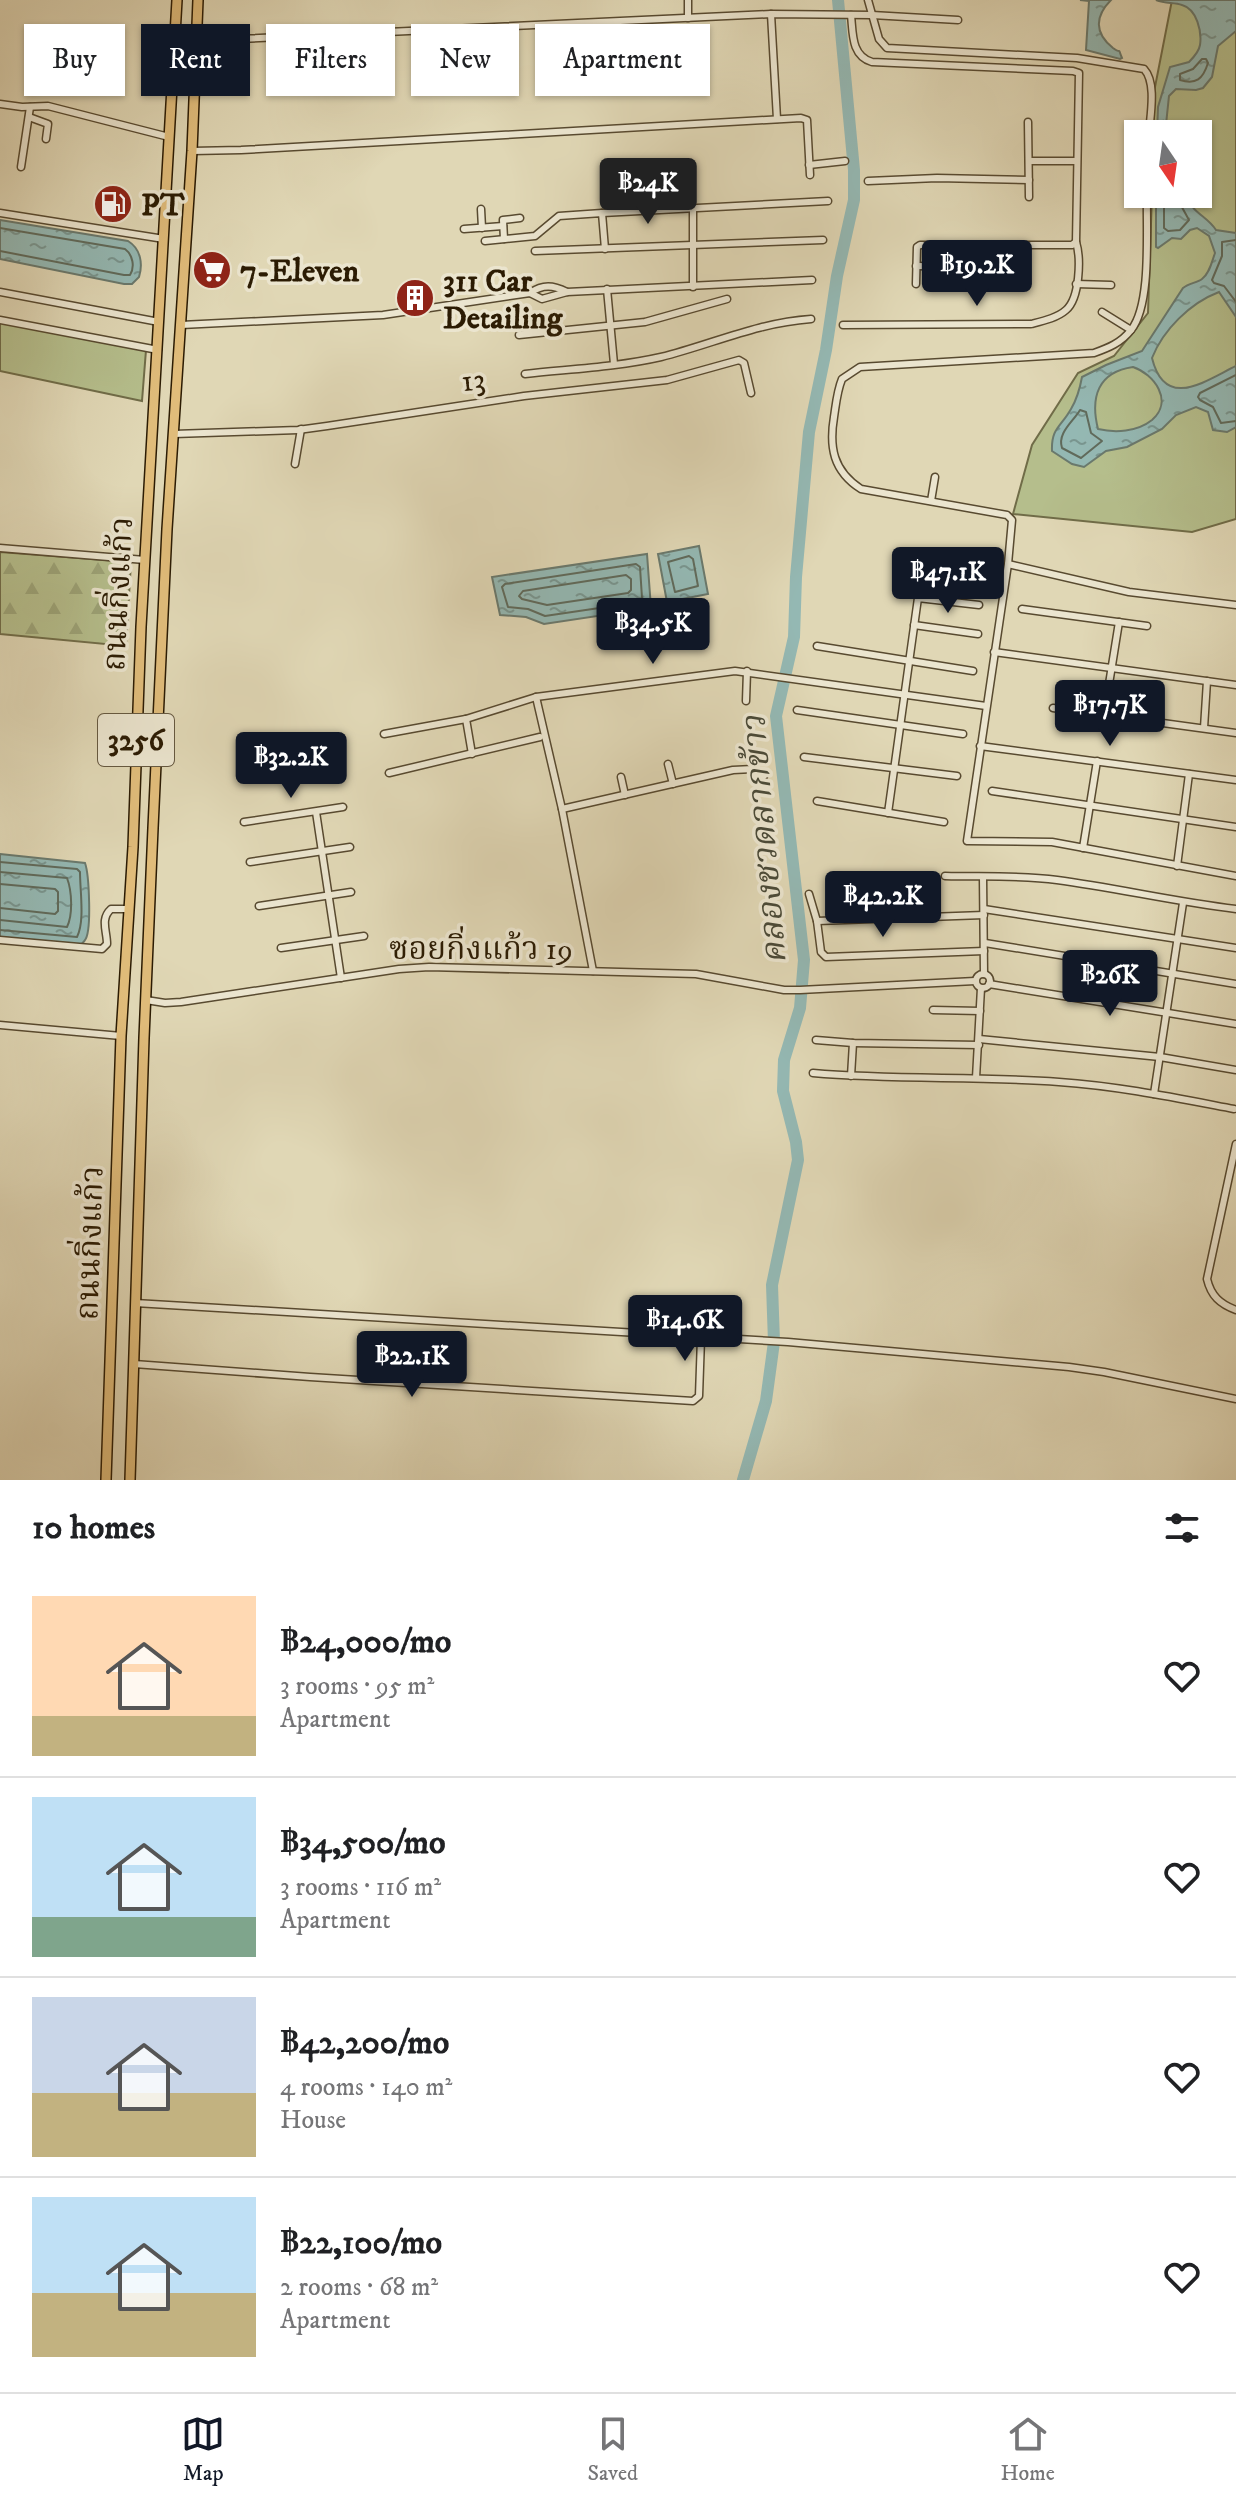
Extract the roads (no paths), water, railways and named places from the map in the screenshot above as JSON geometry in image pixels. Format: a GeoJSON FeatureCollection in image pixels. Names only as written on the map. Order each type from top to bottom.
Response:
{"type":"FeatureCollection","features":[{"type":"Feature","properties":{"kind":"main road","name":"ถนนกิ่งแก้ว"},"geometry":{"type":"LineString","coordinates":[[106,1480],[121,1036],[177,0]]}},
{"type":"Feature","properties":{"kind":"main road","name":"ถนนกิ่งแก้ว"},"geometry":{"type":"LineString","coordinates":[[197,24],[198,0]]}},
{"type":"Feature","properties":{"kind":"main road","name":"ถนนกิ่งแก้ว"},"geometry":{"type":"LineString","coordinates":[[130,1480],[164,587],[194,96]]}},
{"type":"Feature","properties":{"kind":"street"},"geometry":{"type":"LineString","coordinates":[[688,0],[688,18]]}},
{"type":"Feature","properties":{"kind":"street"},"geometry":{"type":"LineString","coordinates":[[868,0],[879,39],[887,48],[1077,58],[1144,69],[1151,82],[1150,120]]}},
{"type":"Feature","properties":{"kind":"street"},"geometry":{"type":"LineString","coordinates":[[250,38],[771,14],[958,20]]}},
{"type":"Feature","properties":{"kind":"street"},"geometry":{"type":"LineString","coordinates":[[771,14],[777,119]]}},
{"type":"Feature","properties":{"kind":"street"},"geometry":{"type":"LineString","coordinates":[[843,325],[1031,324],[1067,309],[1080,260],[1076,242],[1077,72],[872,62],[860,57],[847,15]]}},
{"type":"Feature","properties":{"kind":"street"},"geometry":{"type":"LineString","coordinates":[[0,104],[48,106],[169,137]]}},
{"type":"Feature","properties":{"kind":"street"},"geometry":{"type":"LineString","coordinates":[[21,167],[30,107]]}},
{"type":"Feature","properties":{"kind":"street"},"geometry":{"type":"LineString","coordinates":[[29,117],[48,124],[46,139]]}},
{"type":"Feature","properties":{"kind":"street"},"geometry":{"type":"LineString","coordinates":[[192,151],[801,118],[807,120],[810,175]]}},
{"type":"Feature","properties":{"kind":"street"},"geometry":{"type":"LineString","coordinates":[[1028,122],[1029,197]]}},
{"type":"Feature","properties":{"kind":"street"},"geometry":{"type":"LineString","coordinates":[[809,165],[845,161]]}},
{"type":"Feature","properties":{"kind":"street"},"geometry":{"type":"LineString","coordinates":[[1029,161],[1076,161]]}},
{"type":"Feature","properties":{"kind":"street"},"geometry":{"type":"LineString","coordinates":[[868,181],[937,178],[1029,180]]}},
{"type":"Feature","properties":{"kind":"street"},"geometry":{"type":"LineString","coordinates":[[485,241],[535,236],[559,216],[828,201]]}},
{"type":"Feature","properties":{"kind":"street"},"geometry":{"type":"LineString","coordinates":[[1147,208],[1144,300],[1139,317],[1121,341],[1094,353],[860,367],[846,374],[839,385],[830,438],[838,468],[843,476],[861,489],[1007,515],[1012,520],[967,841],[1052,842],[1236,876]]}},
{"type":"Feature","properties":{"kind":"street"},"geometry":{"type":"LineString","coordinates":[[481,209],[482,228]]}},
{"type":"Feature","properties":{"kind":"street"},"geometry":{"type":"LineString","coordinates":[[693,209],[693,287]]}},
{"type":"Feature","properties":{"kind":"street"},"geometry":{"type":"LineString","coordinates":[[0,213],[164,239]]}},
{"type":"Feature","properties":{"kind":"street"},"geometry":{"type":"LineString","coordinates":[[602,213],[605,249]]}},
{"type":"Feature","properties":{"kind":"street"},"geometry":{"type":"LineString","coordinates":[[504,239],[503,220],[520,218]]}},
{"type":"Feature","properties":{"kind":"street"},"geometry":{"type":"LineString","coordinates":[[464,229],[503,226]]}},
{"type":"Feature","properties":{"kind":"street"},"geometry":{"type":"LineString","coordinates":[[535,251],[823,240]]}},
{"type":"Feature","properties":{"kind":"street"},"geometry":{"type":"LineString","coordinates":[[916,284],[917,247],[920,245],[1072,245],[1076,242]]}},
{"type":"Feature","properties":{"kind":"street"},"geometry":{"type":"LineString","coordinates":[[916,266],[983,267]]}},
{"type":"Feature","properties":{"kind":"street"},"geometry":{"type":"LineString","coordinates":[[530,293],[542,299],[567,292],[607,289],[812,280]]}},
{"type":"Feature","properties":{"kind":"street"},"geometry":{"type":"LineString","coordinates":[[1076,284],[1111,285]]}},
{"type":"Feature","properties":{"kind":"street"},"geometry":{"type":"LineString","coordinates":[[181,325],[383,315],[530,293],[539,288],[556,286],[567,292]]}},
{"type":"Feature","properties":{"kind":"street"},"geometry":{"type":"LineString","coordinates":[[607,289],[614,364]]}},
{"type":"Feature","properties":{"kind":"street"},"geometry":{"type":"LineString","coordinates":[[0,292],[159,322]]}},
{"type":"Feature","properties":{"kind":"street"},"geometry":{"type":"LineString","coordinates":[[519,335],[645,322],[727,299]]}},
{"type":"Feature","properties":{"kind":"street"},"geometry":{"type":"LineString","coordinates":[[1102,312],[1131,330]]}},
{"type":"Feature","properties":{"kind":"street"},"geometry":{"type":"LineString","coordinates":[[525,374],[663,356],[740,331],[781,321],[811,319]]}},
{"type":"Feature","properties":{"kind":"street"},"geometry":{"type":"LineString","coordinates":[[0,320],[158,350]]}},
{"type":"Feature","properties":{"kind":"street","name":"13"},"geometry":{"type":"LineString","coordinates":[[174,434],[301,429],[524,396],[667,380],[739,360],[747,371],[751,393]]}},
{"type":"Feature","properties":{"kind":"street"},"geometry":{"type":"LineString","coordinates":[[295,464],[301,429]]}},
{"type":"Feature","properties":{"kind":"street"},"geometry":{"type":"LineString","coordinates":[[931,501],[935,477]]}},
{"type":"Feature","properties":{"kind":"street"},"geometry":{"type":"LineString","coordinates":[[0,548],[145,560]]}},
{"type":"Feature","properties":{"kind":"street"},"geometry":{"type":"LineString","coordinates":[[1008,564],[1129,592],[1236,605]]}},
{"type":"Feature","properties":{"kind":"street"},"geometry":{"type":"LineString","coordinates":[[888,813],[918,598],[979,605]]}},
{"type":"Feature","properties":{"kind":"street"},"geometry":{"type":"LineString","coordinates":[[1022,609],[1147,626]]}},
{"type":"Feature","properties":{"kind":"street"},"geometry":{"type":"LineString","coordinates":[[1104,715],[1119,622]]}},
{"type":"Feature","properties":{"kind":"street"},"geometry":{"type":"LineString","coordinates":[[914,625],[978,634]]}},
{"type":"Feature","properties":{"kind":"street"},"geometry":{"type":"LineString","coordinates":[[817,646],[973,671]]}},
{"type":"Feature","properties":{"kind":"street"},"geometry":{"type":"LineString","coordinates":[[994,652],[1236,685]]}},
{"type":"Feature","properties":{"kind":"street"},"geometry":{"type":"LineString","coordinates":[[384,734],[466,719],[536,697],[724,671],[770,674],[986,706]]}},
{"type":"Feature","properties":{"kind":"street"},"geometry":{"type":"LineString","coordinates":[[746,701],[747,671]]}},
{"type":"Feature","properties":{"kind":"street"},"geometry":{"type":"LineString","coordinates":[[1204,728],[1207,681]]}},
{"type":"Feature","properties":{"kind":"street"},"geometry":{"type":"LineString","coordinates":[[536,697],[562,809],[593,971]]}},
{"type":"Feature","properties":{"kind":"street"},"geometry":{"type":"LineString","coordinates":[[1053,708],[1236,733]]}},
{"type":"Feature","properties":{"kind":"street"},"geometry":{"type":"LineString","coordinates":[[797,710],[963,734]]}},
{"type":"Feature","properties":{"kind":"street"},"geometry":{"type":"LineString","coordinates":[[466,719],[472,754]]}},
{"type":"Feature","properties":{"kind":"street"},"geometry":{"type":"LineString","coordinates":[[389,773],[540,737]]}},
{"type":"Feature","properties":{"kind":"street"},"geometry":{"type":"LineString","coordinates":[[980,746],[1236,780]]}},
{"type":"Feature","properties":{"kind":"street"},"geometry":{"type":"LineString","coordinates":[[804,757],[957,776]]}},
{"type":"Feature","properties":{"kind":"street"},"geometry":{"type":"LineString","coordinates":[[1083,848],[1097,761]]}},
{"type":"Feature","properties":{"kind":"street"},"geometry":{"type":"LineString","coordinates":[[668,764],[673,784]]}},
{"type":"Feature","properties":{"kind":"street"},"geometry":{"type":"LineString","coordinates":[[562,809],[749,769],[764,776]]}},
{"type":"Feature","properties":{"kind":"street"},"geometry":{"type":"LineString","coordinates":[[1177,866],[1189,774]]}},
{"type":"Feature","properties":{"kind":"street"},"geometry":{"type":"LineString","coordinates":[[621,777],[625,795]]}},
{"type":"Feature","properties":{"kind":"street"},"geometry":{"type":"LineString","coordinates":[[992,791],[1236,827]]}},
{"type":"Feature","properties":{"kind":"street"},"geometry":{"type":"LineString","coordinates":[[817,801],[944,822]]}},
{"type":"Feature","properties":{"kind":"street"},"geometry":{"type":"LineString","coordinates":[[244,822],[343,807]]}},
{"type":"Feature","properties":{"kind":"street"},"geometry":{"type":"LineString","coordinates":[[316,812],[341,978]]}},
{"type":"Feature","properties":{"kind":"street"},"geometry":{"type":"LineString","coordinates":[[250,862],[350,847]]}},
{"type":"Feature","properties":{"kind":"street"},"geometry":{"type":"LineString","coordinates":[[945,876],[1060,880],[1183,903],[1236,909]]}},
{"type":"Feature","properties":{"kind":"street"},"geometry":{"type":"LineString","coordinates":[[983,877],[984,974]]}},
{"type":"Feature","properties":{"kind":"street"},"geometry":{"type":"LineString","coordinates":[[259,906],[351,892]]}},
{"type":"Feature","properties":{"kind":"street"},"geometry":{"type":"LineString","coordinates":[[809,894],[821,952],[826,957],[985,947],[1236,984]]}},
{"type":"Feature","properties":{"kind":"street"},"geometry":{"type":"LineString","coordinates":[[1154,1094],[1183,903]]}},
{"type":"Feature","properties":{"kind":"street"},"geometry":{"type":"LineString","coordinates":[[0,940],[102,949],[107,944],[106,913],[111,909],[129,909]]}},
{"type":"Feature","properties":{"kind":"street"},"geometry":{"type":"LineString","coordinates":[[817,921],[984,912],[1236,948]]}},
{"type":"Feature","properties":{"kind":"street"},"geometry":{"type":"LineString","coordinates":[[281,948],[364,936]]}},
{"type":"Feature","properties":{"kind":"street","name":"ซอยกิ่งแก้ว 19"},"geometry":{"type":"LineString","coordinates":[[146,1000],[181,1002],[429,967],[696,974],[784,990],[975,981]]}},
{"type":"Feature","properties":{"kind":"street"},"geometry":{"type":"LineString","coordinates":[[976,1078],[981,988],[975,981],[984,974]]}},
{"type":"Feature","properties":{"kind":"street"},"geometry":{"type":"LineString","coordinates":[[981,988],[989,984],[990,979],[984,974]]}},
{"type":"Feature","properties":{"kind":"street"},"geometry":{"type":"LineString","coordinates":[[989,984],[1236,1024]]}},
{"type":"Feature","properties":{"kind":"street"},"geometry":{"type":"LineString","coordinates":[[933,1010],[980,1011]]}},
{"type":"Feature","properties":{"kind":"street"},"geometry":{"type":"LineString","coordinates":[[0,1025],[121,1036]]}},
{"type":"Feature","properties":{"kind":"street"},"geometry":{"type":"LineString","coordinates":[[816,1040],[853,1043],[979,1042],[1160,1057],[1236,1070]]}},
{"type":"Feature","properties":{"kind":"street"},"geometry":{"type":"LineString","coordinates":[[851,1076],[853,1043]]}},
{"type":"Feature","properties":{"kind":"street"},"geometry":{"type":"LineString","coordinates":[[813,1073],[1061,1082],[1154,1094],[1234,1109]]}},
{"type":"Feature","properties":{"kind":"street"},"geometry":{"type":"LineString","coordinates":[[1236,1144],[1207,1279],[1214,1296],[1236,1310]]}},
{"type":"Feature","properties":{"kind":"street"},"geometry":{"type":"LineString","coordinates":[[135,1303],[788,1342],[1069,1367],[1236,1399]]}},
{"type":"Feature","properties":{"kind":"street"},"geometry":{"type":"LineString","coordinates":[[134,1364],[693,1401],[699,1396],[701,1338]]}},
{"type":"Feature","properties":{"kind":"water"},"geometry":{"type":"Polygon","coordinates":[[[1080,0],[1111,0],[1102,12],[1100,30],[1122,58],[1086,50],[1089,1],[1080,0]]]}},
{"type":"Feature","properties":{"kind":"water"},"geometry":{"type":"Polygon","coordinates":[[[1156,0],[1236,0],[1236,31],[1218,46],[1212,77],[1203,88],[1176,89],[1169,96],[1166,120],[1158,120],[1158,107],[1170,67],[1192,59],[1199,48],[1200,34],[1195,16],[1187,7],[1156,0]]]}},
{"type":"Feature","properties":{"kind":"water"},"geometry":{"type":"Polygon","coordinates":[[[1156,208],[1193,208],[1216,230],[1236,233],[1236,317],[1219,292],[1208,297],[1188,310],[1170,328],[1152,358],[1166,384],[1176,388],[1199,384],[1236,366],[1236,427],[1227,432],[1213,430],[1208,412],[1196,407],[1176,415],[1162,429],[1127,447],[1106,451],[1084,467],[1072,464],[1052,451],[1052,443],[1055,432],[1075,401],[1082,377],[1142,351],[1183,288],[1207,274],[1215,253],[1209,236],[1197,228],[1181,239],[1172,238],[1158,248],[1156,208]],[[1133,367],[1104,380],[1096,397],[1098,429],[1133,429],[1152,420],[1158,413],[1161,397],[1159,389],[1148,376],[1133,367]]]}},
{"type":"Feature","properties":{"kind":"water"},"geometry":{"type":"Polygon","coordinates":[[[0,220],[128,241],[140,257],[139,277],[132,284],[124,284],[0,259],[0,220]]]}},
{"type":"Feature","properties":{"kind":"water"},"geometry":{"type":"Polygon","coordinates":[[[699,546],[708,594],[667,602],[658,554],[699,546]]]}},
{"type":"Feature","properties":{"kind":"water"},"geometry":{"type":"Polygon","coordinates":[[[647,554],[651,608],[544,624],[526,617],[500,615],[492,577],[647,554]]]}},
{"type":"Feature","properties":{"kind":"water"},"geometry":{"type":"Polygon","coordinates":[[[0,854],[85,863],[89,915],[87,935],[81,945],[0,937],[0,854]]]}},
{"type":"Feature","properties":{"kind":"waterway","name":"คลองชวดลากข้าว"},"geometry":{"type":"LineString","coordinates":[[743,1480],[766,1401],[774,1342],[772,1285],[798,1160],[783,1091],[784,1060],[800,1008],[804,960],[776,716],[794,637],[809,432],[854,200],[838,0]]}},
{"type":"Feature","properties":{"kind":"place","name":"PT"},"geometry":{"type":"Point","coordinates":[113,204]}},
{"type":"Feature","properties":{"kind":"place","name":"7-Eleven"},"geometry":{"type":"Point","coordinates":[212,270]}},
{"type":"Feature","properties":{"kind":"place","name":"311 Car Detailing"},"geometry":{"type":"Point","coordinates":[415,298]}}]}
